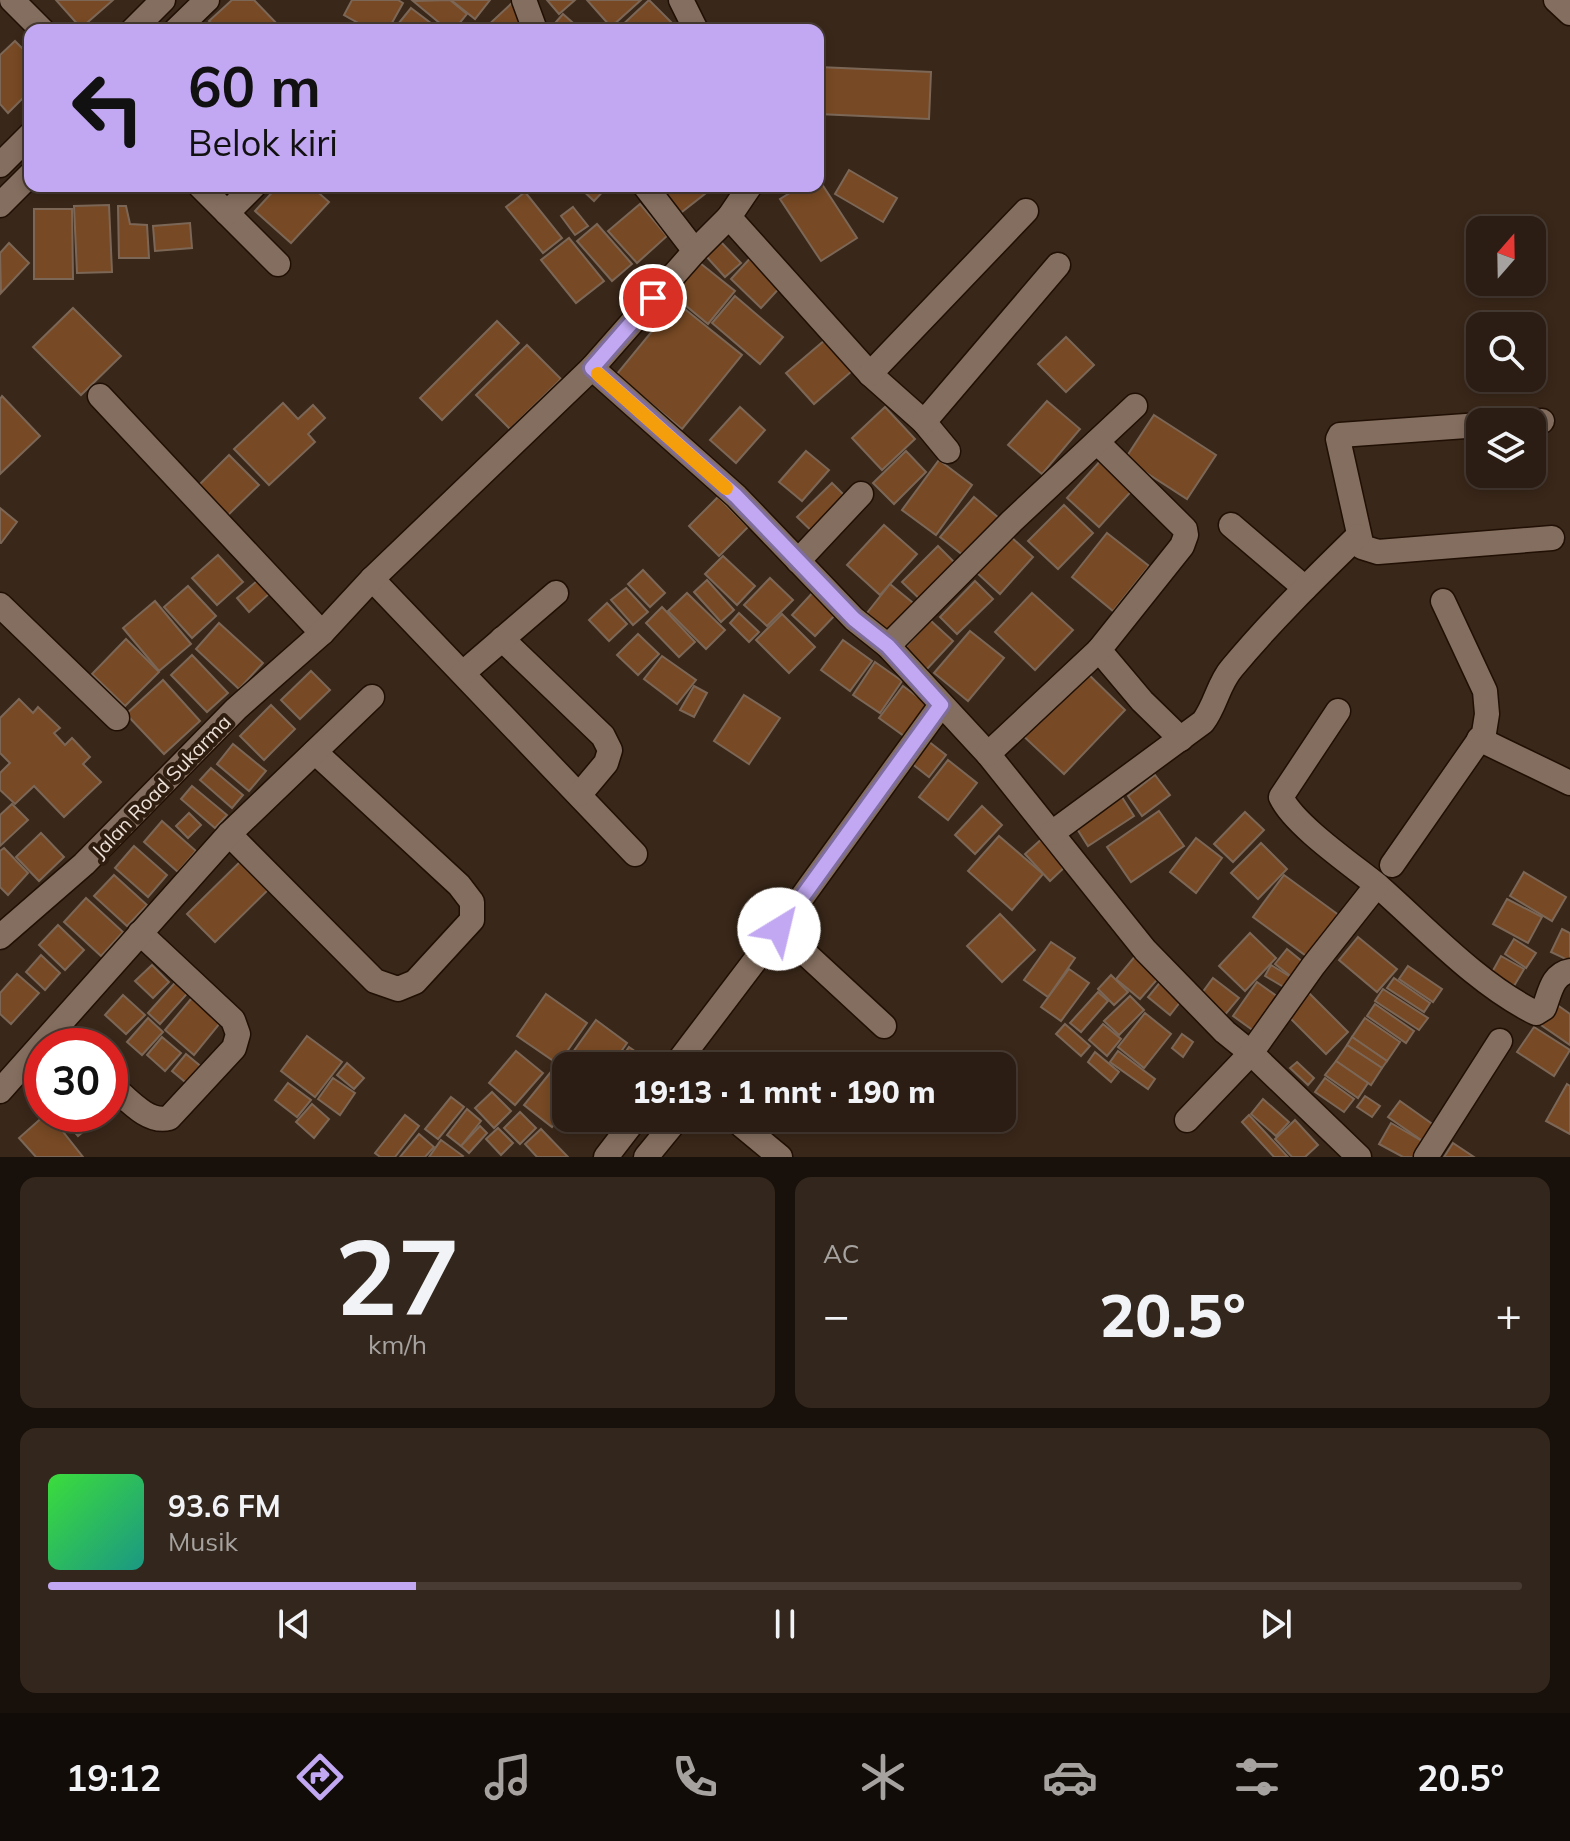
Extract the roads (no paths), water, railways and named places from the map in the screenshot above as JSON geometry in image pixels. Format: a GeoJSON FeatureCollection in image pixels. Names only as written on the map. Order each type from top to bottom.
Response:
{"type":"FeatureCollection","features":[{"type":"Feature","properties":{"kind":"street"},"geometry":{"type":"LineString","coordinates":[[12,0],[36,24]]}},
{"type":"Feature","properties":{"kind":"street"},"geometry":{"type":"LineString","coordinates":[[139,24],[163,0]]}},
{"type":"Feature","properties":{"kind":"street"},"geometry":{"type":"LineString","coordinates":[[182,24],[207,0]]}},
{"type":"Feature","properties":{"kind":"street"},"geometry":{"type":"LineString","coordinates":[[524,0],[533,24]]}},
{"type":"Feature","properties":{"kind":"street"},"geometry":{"type":"LineString","coordinates":[[681,0],[693,24]]}},
{"type":"Feature","properties":{"kind":"street"},"geometry":{"type":"LineString","coordinates":[[1556,0],[1570,13]]}},
{"type":"Feature","properties":{"kind":"street"},"geometry":{"type":"LineString","coordinates":[[0,165],[24,141]]}},
{"type":"Feature","properties":{"kind":"street"},"geometry":{"type":"LineString","coordinates":[[0,205],[24,181]]}},
{"type":"Feature","properties":{"kind":"street"},"geometry":{"type":"LineString","coordinates":[[206,192],[278,264]]}},
{"type":"Feature","properties":{"kind":"street"},"geometry":{"type":"LineString","coordinates":[[227,213],[248,192]]}},
{"type":"Feature","properties":{"kind":"street"},"geometry":{"type":"LineString","coordinates":[[650,192],[695,251]]}},
{"type":"Feature","properties":{"kind":"street","name":"Jalan Road Sukarma"},"geometry":{"type":"LineString","coordinates":[[0,937],[84,864],[236,709],[322,633],[372,579],[592,368],[729,217],[746,192]]}},
{"type":"Feature","properties":{"kind":"street"},"geometry":{"type":"LineString","coordinates":[[870,374],[1026,211]]}},
{"type":"Feature","properties":{"kind":"street"},"geometry":{"type":"LineString","coordinates":[[729,217],[870,374],[924,422],[948,451]]}},
{"type":"Feature","properties":{"kind":"street"},"geometry":{"type":"LineString","coordinates":[[924,422],[1058,265]]}},
{"type":"Feature","properties":{"kind":"street"},"geometry":{"type":"LineString","coordinates":[[592,368],[736,496],[854,619],[888,646],[988,754],[1145,950],[1225,1032],[1359,1157]]}},
{"type":"Feature","properties":{"kind":"street"},"geometry":{"type":"LineString","coordinates":[[100,396],[322,633]]}},
{"type":"Feature","properties":{"kind":"street"},"geometry":{"type":"LineString","coordinates":[[888,646],[1012,521],[1135,406]]}},
{"type":"Feature","properties":{"kind":"street"},"geometry":{"type":"LineString","coordinates":[[1466,426],[1340,435],[1338,439],[1358,536],[1365,550],[1378,552],[1552,538]]}},
{"type":"Feature","properties":{"kind":"street"},"geometry":{"type":"LineString","coordinates":[[988,754],[1099,650],[1182,546],[1186,535],[1185,529],[1097,442]]}},
{"type":"Feature","properties":{"kind":"street"},"geometry":{"type":"LineString","coordinates":[[798,561],[861,494]]}},
{"type":"Feature","properties":{"kind":"street"},"geometry":{"type":"LineString","coordinates":[[1231,525],[1305,588]]}},
{"type":"Feature","properties":{"kind":"street"},"geometry":{"type":"LineString","coordinates":[[1052,833],[1203,722],[1230,669],[1358,536]]}},
{"type":"Feature","properties":{"kind":"street"},"geometry":{"type":"LineString","coordinates":[[372,579],[635,854]]}},
{"type":"Feature","properties":{"kind":"street"},"geometry":{"type":"LineString","coordinates":[[463,673],[556,593]]}},
{"type":"Feature","properties":{"kind":"street"},"geometry":{"type":"LineString","coordinates":[[1392,865],[1484,733],[1487,714],[1485,691],[1443,601]]}},
{"type":"Feature","properties":{"kind":"street"},"geometry":{"type":"LineString","coordinates":[[0,605],[117,718]]}},
{"type":"Feature","properties":{"kind":"street"},"geometry":{"type":"LineString","coordinates":[[502,639],[603,736],[610,750],[606,763],[580,794]]}},
{"type":"Feature","properties":{"kind":"street"},"geometry":{"type":"LineString","coordinates":[[1099,650],[1142,701],[1181,739]]}},
{"type":"Feature","properties":{"kind":"street"},"geometry":{"type":"LineString","coordinates":[[67,1028],[140,933],[229,834],[372,697]]}},
{"type":"Feature","properties":{"kind":"street"},"geometry":{"type":"LineString","coordinates":[[686,1052],[941,705]]}},
{"type":"Feature","properties":{"kind":"street"},"geometry":{"type":"LineString","coordinates":[[1338,711],[1281,793],[1285,805],[1318,838],[1377,885],[1473,970],[1522,1006],[1536,1013],[1544,1008],[1555,979],[1570,971]]}},
{"type":"Feature","properties":{"kind":"street"},"geometry":{"type":"LineString","coordinates":[[1479,739],[1570,783]]}},
{"type":"Feature","properties":{"kind":"street"},"geometry":{"type":"LineString","coordinates":[[229,834],[375,981],[398,989],[415,982],[472,920],[472,902],[459,885],[315,752]]}},
{"type":"Feature","properties":{"kind":"street"},"geometry":{"type":"LineString","coordinates":[[1187,1120],[1251,1053],[1313,966],[1377,885]]}},
{"type":"Feature","properties":{"kind":"street"},"geometry":{"type":"LineString","coordinates":[[779,929],[884,1026]]}},
{"type":"Feature","properties":{"kind":"street"},"geometry":{"type":"LineString","coordinates":[[128,1099],[149,1116],[161,1120],[169,1118],[234,1048],[238,1034],[233,1020],[140,933]]}},
{"type":"Feature","properties":{"kind":"street"},"geometry":{"type":"LineString","coordinates":[[1426,1157],[1500,1041]]}},
{"type":"Feature","properties":{"kind":"street"},"geometry":{"type":"LineString","coordinates":[[0,1091],[24,1070]]}},
{"type":"Feature","properties":{"kind":"street"},"geometry":{"type":"LineString","coordinates":[[606,1157],[625,1132]]}},
{"type":"Feature","properties":{"kind":"street"},"geometry":{"type":"LineString","coordinates":[[646,1157],[667,1132]]}},
{"type":"Feature","properties":{"kind":"street"},"geometry":{"type":"LineString","coordinates":[[750,1132],[780,1157]]}}]}
